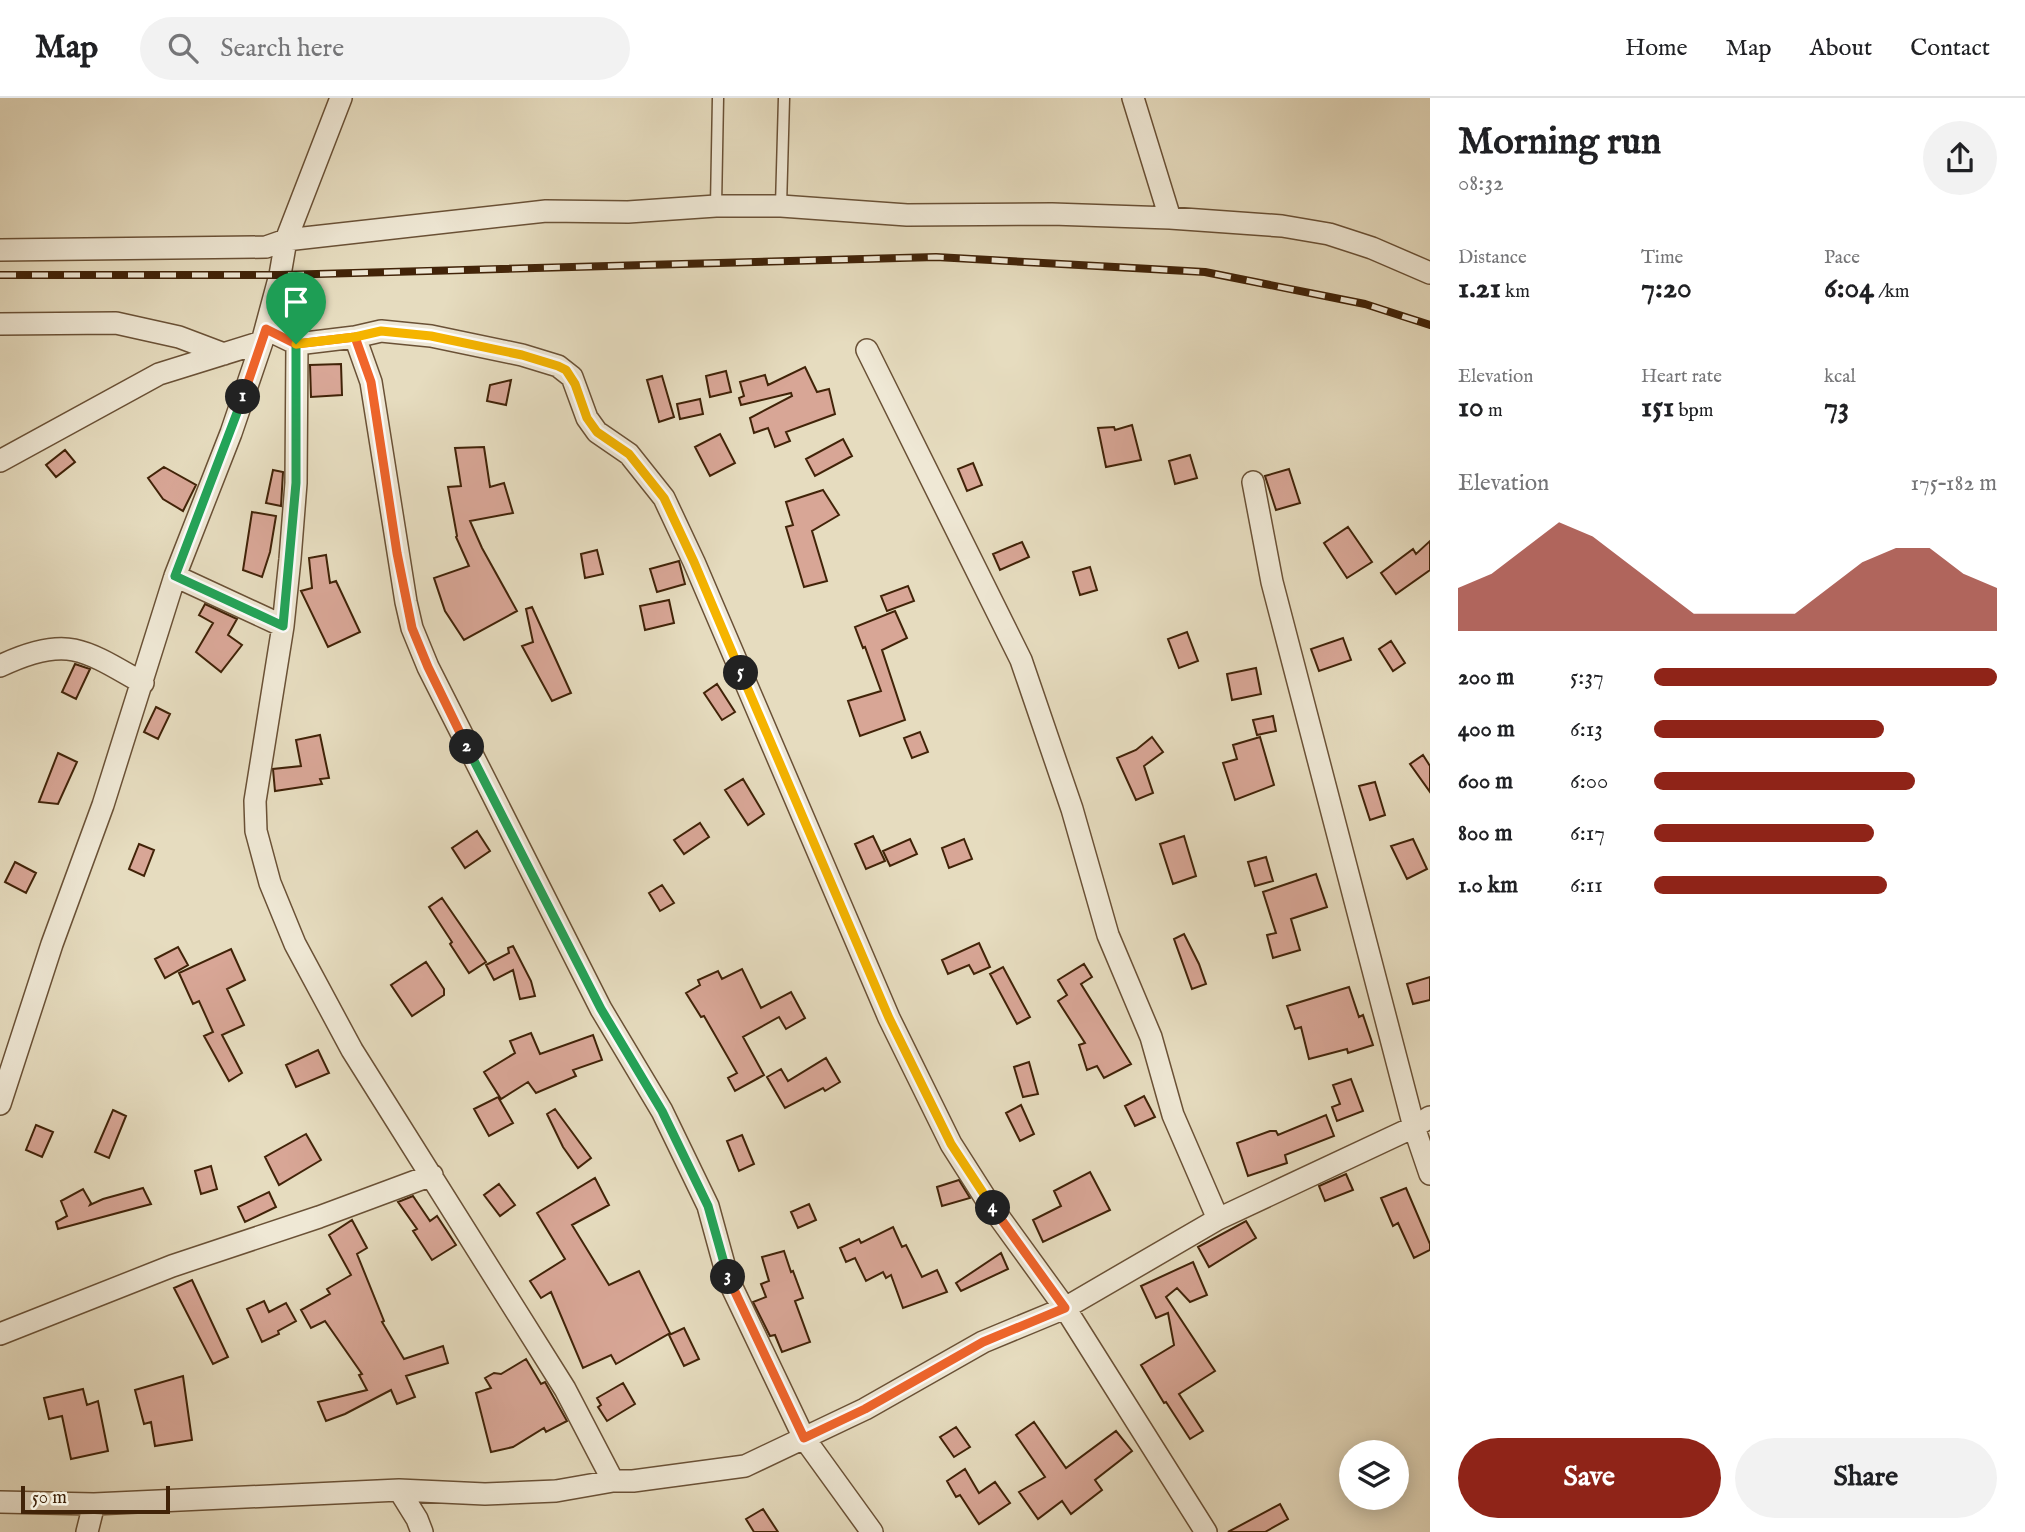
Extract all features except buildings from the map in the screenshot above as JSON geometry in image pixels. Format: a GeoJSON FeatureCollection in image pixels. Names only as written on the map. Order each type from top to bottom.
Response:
{"type":"FeatureCollection","features":[{"type":"Feature","properties":{"kind":"street"},"geometry":{"type":"LineString","coordinates":[[0,1104],[52,943],[103,805],[175,576],[231,433],[264,335],[286,240],[341,98]]}},
{"type":"Feature","properties":{"kind":"street"},"geometry":{"type":"LineString","coordinates":[[1133,98],[1170,218]]}},
{"type":"Feature","properties":{"kind":"street"},"geometry":{"type":"LineString","coordinates":[[0,250],[266,247],[286,240],[546,211],[628,212],[716,206],[781,206],[907,215],[1052,214],[1170,218],[1282,226],[1329,234],[1372,248],[1430,273]]}},
{"type":"Feature","properties":{"kind":"street"},"geometry":{"type":"LineString","coordinates":[[0,324],[116,323],[179,337],[223,354]]}},
{"type":"Feature","properties":{"kind":"street"},"geometry":{"type":"LineString","coordinates":[[0,461],[159,374],[223,354],[264,335],[296,344],[381,331],[431,336],[522,355],[558,366],[572,377],[587,418],[597,432],[629,454],[664,498],[694,562],[889,1018],[951,1144],[986,1199],[1065,1308],[1206,1532]]}},
{"type":"Feature","properties":{"kind":"street"},"geometry":{"type":"LineString","coordinates":[[355,337],[373,390],[406,603],[412,628],[428,667],[601,1009],[662,1111],[708,1206],[728,1279],[804,1438],[872,1532]]}},
{"type":"Feature","properties":{"kind":"street"},"geometry":{"type":"LineString","coordinates":[[296,344],[296,483],[283,626],[255,801],[257,831],[270,883],[295,944],[352,1050],[565,1388],[613,1481]]}},
{"type":"Feature","properties":{"kind":"street"},"geometry":{"type":"LineString","coordinates":[[867,350],[963,548],[1021,660],[1072,809],[1108,935],[1151,1037],[1173,1115],[1218,1219]]}},
{"type":"Feature","properties":{"kind":"street"},"geometry":{"type":"LineString","coordinates":[[1253,482],[1272,582],[1422,1122],[1430,1174]]}},
{"type":"Feature","properties":{"kind":"street"},"geometry":{"type":"LineString","coordinates":[[175,576],[283,626]]}},
{"type":"Feature","properties":{"kind":"street"},"geometry":{"type":"LineString","coordinates":[[0,666],[37,653],[71,649],[84,652],[143,683]]}},
{"type":"Feature","properties":{"kind":"street"},"geometry":{"type":"LineString","coordinates":[[0,1502],[94,1504],[399,1490],[485,1494],[556,1491],[613,1481],[634,1481],[745,1466],[865,1409],[983,1342],[1065,1308],[1218,1219],[1422,1122]]}},
{"type":"Feature","properties":{"kind":"street"},"geometry":{"type":"LineString","coordinates":[[0,1334],[172,1266],[319,1217],[432,1175]]}},
{"type":"Feature","properties":{"kind":"street"},"geometry":{"type":"LineString","coordinates":[[399,1490],[422,1532]]}},
{"type":"Feature","properties":{"kind":"street"},"geometry":{"type":"LineString","coordinates":[[87,1532],[94,1504]]}},
{"type":"Feature","properties":{"kind":"lane"},"geometry":{"type":"LineString","coordinates":[[716,206],[718,98]]}},
{"type":"Feature","properties":{"kind":"lane"},"geometry":{"type":"LineString","coordinates":[[781,206],[784,98]]}},
{"type":"Feature","properties":{"kind":"railway"},"geometry":{"type":"LineString","coordinates":[[0,275],[280,275],[936,257],[1205,272],[1365,304],[1430,325]]}},
{"type":"Feature","properties":{"kind":"route"},"geometry":{"type":"LineString","coordinates":[[296,344],[296,483],[283,626],[175,576],[231,433],[266,329],[296,344],[355,337],[371,382],[397,553],[412,628],[428,667],[601,1009],[662,1111],[708,1206],[728,1279],[804,1438],[865,1409],[983,1342],[1065,1308],[986,1199],[951,1144],[889,1018],[694,562],[664,498],[629,454],[597,432],[581,405],[572,377],[566,370],[544,361],[431,336],[381,331],[296,344]]}}]}
